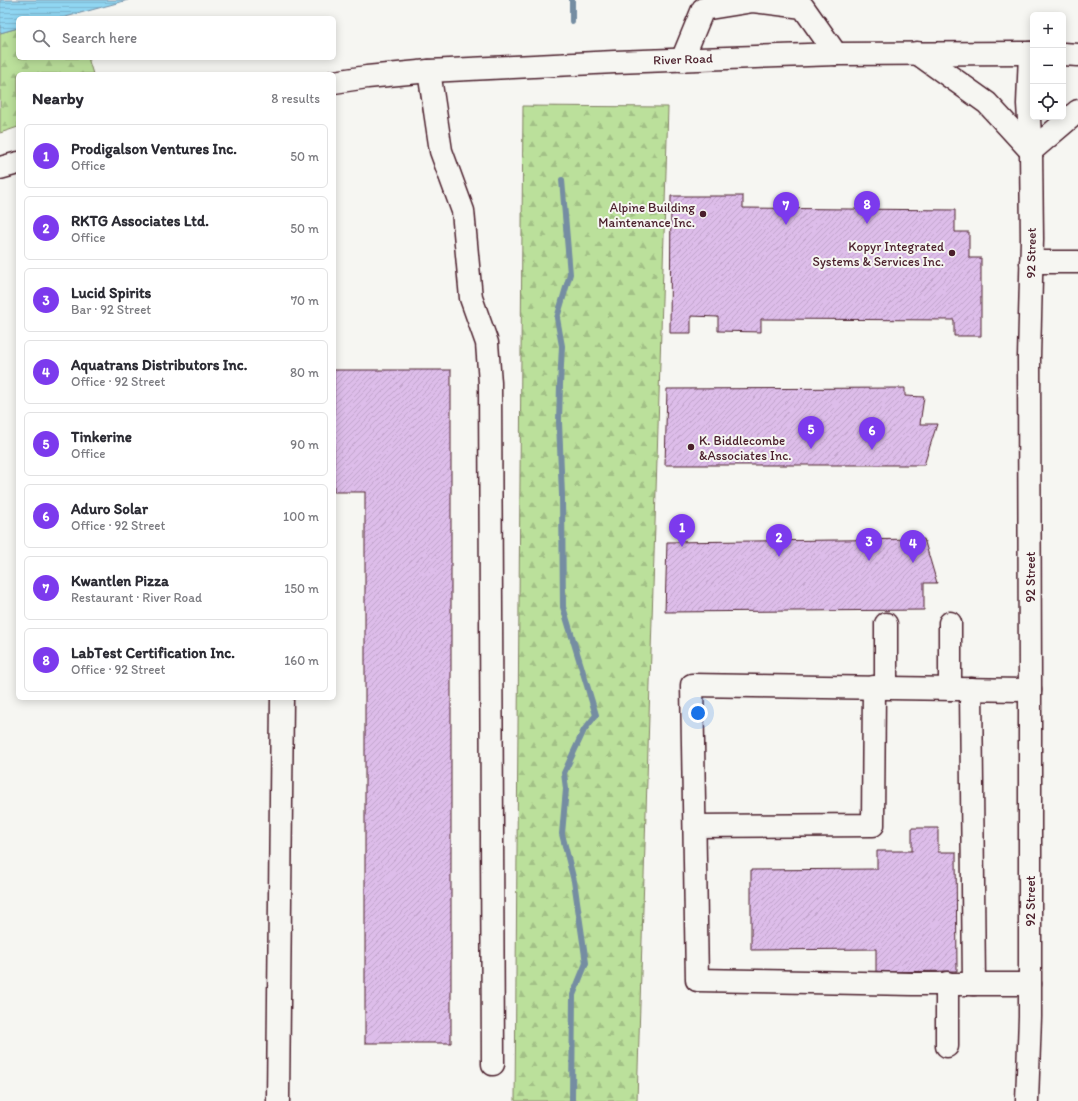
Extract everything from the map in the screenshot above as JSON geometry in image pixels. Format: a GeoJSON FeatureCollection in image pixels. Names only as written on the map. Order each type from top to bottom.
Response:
{"type":"FeatureCollection","features":[{"type":"Feature","properties":{"kind":"street"},"geometry":{"type":"LineString","coordinates":[[682,60],[704,9],[753,1],[803,7],[836,54]]}},
{"type":"Feature","properties":{"kind":"street"},"geometry":{"type":"LineString","coordinates":[[917,53],[987,103],[1030,151],[1078,111]]}},
{"type":"Feature","properties":{"kind":"street","name":"River Road"},"geometry":{"type":"LineString","coordinates":[[336,82],[429,71],[615,62],[836,54],[1030,53]]}},
{"type":"Feature","properties":{"kind":"street"},"geometry":{"type":"LineString","coordinates":[[1066,54],[1078,55]]}},
{"type":"Feature","properties":{"kind":"street","name":"92 Street"},"geometry":{"type":"LineString","coordinates":[[1027,1101],[1030,984],[1029,358],[1031,262],[1028,104],[1030,70]]}},
{"type":"Feature","properties":{"kind":"street"},"geometry":{"type":"LineString","coordinates":[[429,71],[441,152],[463,211],[471,298],[486,343],[490,384],[493,1064]]}},
{"type":"Feature","properties":{"kind":"street"},"geometry":{"type":"LineString","coordinates":[[0,168],[16,164]]}},
{"type":"Feature","properties":{"kind":"street"},"geometry":{"type":"LineString","coordinates":[[1031,262],[1078,262]]}},
{"type":"Feature","properties":{"kind":"street"},"geometry":{"type":"LineString","coordinates":[[950,623],[960,689],[974,984]]}},
{"type":"Feature","properties":{"kind":"street"},"geometry":{"type":"LineString","coordinates":[[695,826],[873,825],[880,688],[886,624]]}},
{"type":"Feature","properties":{"kind":"street"},"geometry":{"type":"LineString","coordinates":[[1030,690],[692,685],[697,980],[912,984],[1030,984]]}},
{"type":"Feature","properties":{"kind":"street"},"geometry":{"type":"LineString","coordinates":[[278,1101],[282,700]]}},
{"type":"Feature","properties":{"kind":"street"},"geometry":{"type":"LineString","coordinates":[[947,983],[947,1046]]}},
{"type":"Feature","properties":{"kind":"green space"},"geometry":{"type":"Polygon","coordinates":[[[16,29],[16,60],[89,60],[92,72],[16,72],[16,128],[0,133],[0,33],[16,29]]]}},
{"type":"Feature","properties":{"kind":"green space"},"geometry":{"type":"Polygon","coordinates":[[[523,106],[668,107],[637,1101],[515,1101],[523,106]]]}},
{"type":"Feature","properties":{"kind":"water"},"geometry":{"type":"Polygon","coordinates":[[[0,0],[128,0],[69,16],[16,16],[16,29],[0,33],[0,0]]]}},
{"type":"Feature","properties":{"kind":"building"},"geometry":{"type":"Polygon","coordinates":[[[671,196],[743,196],[743,208],[955,210],[955,232],[969,232],[969,258],[981,258],[981,336],[954,336],[954,320],[761,319],[761,332],[718,331],[718,317],[691,316],[691,333],[670,333],[671,196]]]}},
{"type":"Feature","properties":{"kind":"building"},"geometry":{"type":"Polygon","coordinates":[[[336,370],[451,370],[451,1043],[365,1043],[365,492],[336,492],[336,370]]]}},
{"type":"Feature","properties":{"kind":"building"},"geometry":{"type":"Polygon","coordinates":[[[905,388],[905,396],[924,397],[920,424],[937,424],[924,465],[665,465],[667,389],[905,388]]]}},
{"type":"Feature","properties":{"kind":"building"},"geometry":{"type":"Polygon","coordinates":[[[924,539],[937,583],[924,583],[924,610],[665,612],[667,542],[924,539]]]}},
{"type":"Feature","properties":{"kind":"building"},"geometry":{"type":"Polygon","coordinates":[[[912,828],[938,828],[938,852],[956,852],[957,971],[876,972],[876,949],[751,950],[751,870],[877,869],[877,851],[912,851],[912,828]]]}},
{"type":"Feature","properties":{"kind":"waterway"},"geometry":{"type":"LineString","coordinates":[[572,0],[572,21]]}},
{"type":"Feature","properties":{"kind":"waterway"},"geometry":{"type":"LineString","coordinates":[[562,180],[570,274],[557,318],[562,346],[559,422],[562,495],[563,607],[596,715],[584,730],[564,773],[566,789],[562,834],[574,881],[586,963],[573,995],[572,1101]]}},
{"type":"Feature","properties":{"kind":"place","name":"Alpine Building Maintenance Inc."},"geometry":{"type":"Point","coordinates":[703,214]}},
{"type":"Feature","properties":{"kind":"place","name":"LabTest Certification Inc."},"geometry":{"type":"Point","coordinates":[867,224]}},
{"type":"Feature","properties":{"kind":"place","name":"Kwantlen Pizza"},"geometry":{"type":"Point","coordinates":[786,225]}},
{"type":"Feature","properties":{"kind":"place","name":"Kopyr Integrated Systems & Services Inc."},"geometry":{"type":"Point","coordinates":[952,253]}},
{"type":"Feature","properties":{"kind":"place","name":"K. Biddlecombe &Associates Inc."},"geometry":{"type":"Point","coordinates":[691,447]}},
{"type":"Feature","properties":{"kind":"place","name":"Tinkerine"},"geometry":{"type":"Point","coordinates":[811,449]}},
{"type":"Feature","properties":{"kind":"place","name":"Aduro Solar"},"geometry":{"type":"Point","coordinates":[872,450]}},
{"type":"Feature","properties":{"kind":"place","name":"Prodigalson Ventures Inc."},"geometry":{"type":"Point","coordinates":[682,547]}},
{"type":"Feature","properties":{"kind":"place","name":"RKTG Associates Ltd."},"geometry":{"type":"Point","coordinates":[779,557]}},
{"type":"Feature","properties":{"kind":"place","name":"Lucid Spirits"},"geometry":{"type":"Point","coordinates":[869,561]}},
{"type":"Feature","properties":{"kind":"place","name":"Aquatrans Distributors Inc."},"geometry":{"type":"Point","coordinates":[913,563]}}]}
